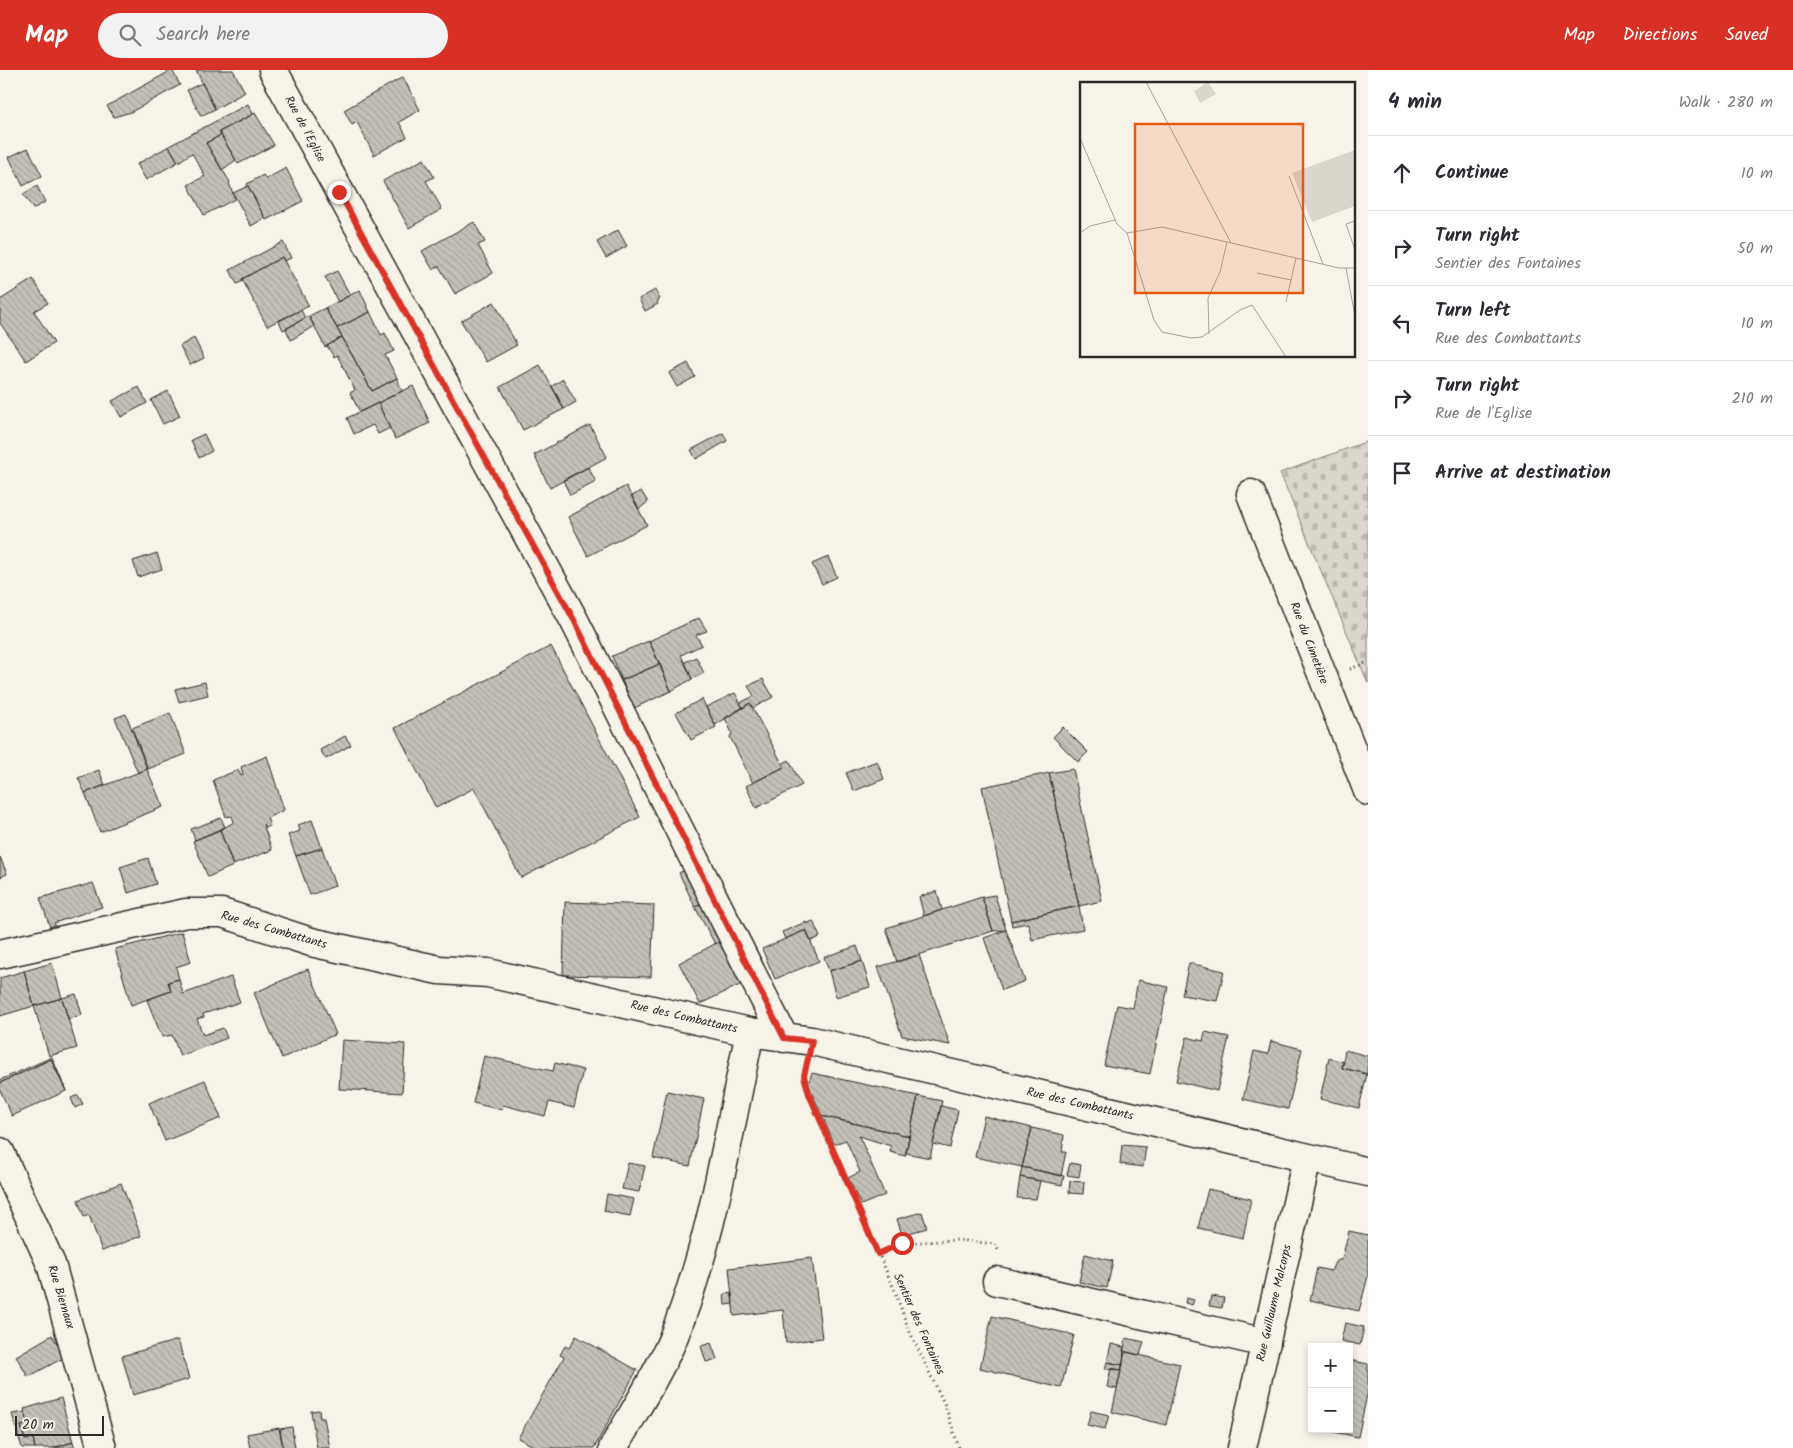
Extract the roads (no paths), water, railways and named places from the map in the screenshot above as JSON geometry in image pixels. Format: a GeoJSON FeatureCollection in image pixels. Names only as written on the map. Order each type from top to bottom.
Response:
{"type":"FeatureCollection","features":[{"type":"Feature","properties":{"kind":"street","name":"Rue de l'Eglise"},"geometry":{"type":"LineString","coordinates":[[273,70],[574,620],[784,1038]]}},
{"type":"Feature","properties":{"kind":"street","name":"Rue du Cimetière"},"geometry":{"type":"LineString","coordinates":[[1251,494],[1368,791]]}},
{"type":"Feature","properties":{"kind":"street","name":"Rue des Combattants"},"geometry":{"type":"LineString","coordinates":[[0,954],[186,913],[222,913],[311,942],[439,970],[488,973],[750,1032],[812,1041],[1368,1172]]}},
{"type":"Feature","properties":{"kind":"street"},"geometry":{"type":"LineString","coordinates":[[613,1448],[671,1342],[695,1276],[716,1194],[750,1032]]}},
{"type":"Feature","properties":{"kind":"street","name":"Rue Biernaux"},"geometry":{"type":"LineString","coordinates":[[0,1152],[51,1264],[102,1448]]}},
{"type":"Feature","properties":{"kind":"street","name":"Rue Guillaume Malcorps"},"geometry":{"type":"LineString","coordinates":[[1242,1448],[1307,1158]]}},
{"type":"Feature","properties":{"kind":"street"},"geometry":{"type":"LineString","coordinates":[[997,1281],[1266,1343]]}}]}
